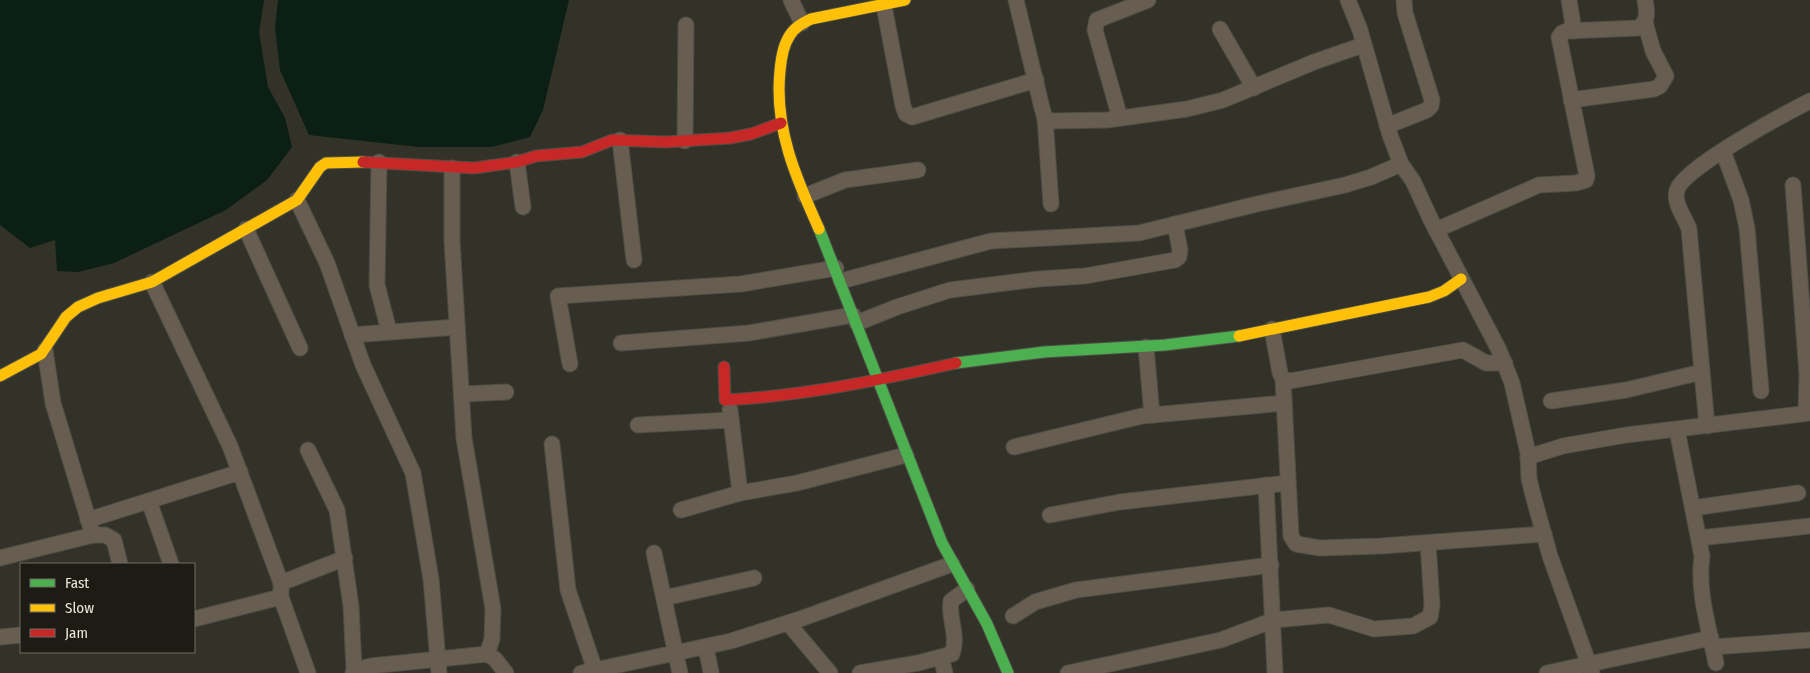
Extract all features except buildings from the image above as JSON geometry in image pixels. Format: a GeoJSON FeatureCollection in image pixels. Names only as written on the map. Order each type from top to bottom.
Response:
{"type":"FeatureCollection","features":[{"type":"Feature","properties":{"kind":"street"},"geometry":{"type":"LineString","coordinates":[[791,0],[802,23]]}},
{"type":"Feature","properties":{"kind":"street"},"geometry":{"type":"LineString","coordinates":[[904,0],[884,6],[868,4],[825,14],[802,23],[789,35],[783,49],[780,68],[781,123],[805,196],[879,380],[906,455],[952,564],[987,625],[1008,673]]}},
{"type":"Feature","properties":{"kind":"street"},"geometry":{"type":"LineString","coordinates":[[1016,0],[1045,118],[1051,204]]}},
{"type":"Feature","properties":{"kind":"street"},"geometry":{"type":"LineString","coordinates":[[1120,118],[1095,30],[1097,20],[1148,0]]}},
{"type":"Feature","properties":{"kind":"street"},"geometry":{"type":"LineString","coordinates":[[1348,0],[1360,30],[1387,126],[1401,164],[1442,228],[1461,279],[1505,363],[1512,383],[1528,457],[1529,479],[1544,534],[1590,668]]}},
{"type":"Feature","properties":{"kind":"street"},"geometry":{"type":"LineString","coordinates":[[1387,126],[1427,110],[1431,106],[1432,100],[1405,12],[1404,0]]}},
{"type":"Feature","properties":{"kind":"street"},"geometry":{"type":"LineString","coordinates":[[1569,0],[1574,31]]}},
{"type":"Feature","properties":{"kind":"street"},"geometry":{"type":"LineString","coordinates":[[1571,100],[1654,89],[1664,82],[1666,76],[1652,51],[1645,22],[1644,0]]}},
{"type":"Feature","properties":{"kind":"street"},"geometry":{"type":"LineString","coordinates":[[884,6],[903,106],[906,114],[912,117],[1036,80]]}},
{"type":"Feature","properties":{"kind":"street"},"geometry":{"type":"LineString","coordinates":[[1442,228],[1473,216],[1539,185],[1576,183],[1586,180],[1587,176],[1559,37],[1562,33],[1574,31],[1638,28],[1645,22]]}},
{"type":"Feature","properties":{"kind":"street"},"geometry":{"type":"LineString","coordinates":[[685,141],[686,25]]}},
{"type":"Feature","properties":{"kind":"street"},"geometry":{"type":"LineString","coordinates":[[1220,29],[1254,88]]}},
{"type":"Feature","properties":{"kind":"street"},"geometry":{"type":"LineString","coordinates":[[1045,118],[1051,121],[1067,122],[1120,118],[1187,109],[1223,100],[1314,62],[1363,45]]}},
{"type":"Feature","properties":{"kind":"street"},"geometry":{"type":"LineString","coordinates":[[1708,426],[1689,229],[1676,196],[1680,182],[1723,151],[1810,101]]}},
{"type":"Feature","properties":{"kind":"street"},"geometry":{"type":"LineString","coordinates":[[0,376],[30,361],[45,350],[69,314],[105,296],[152,282],[297,200],[307,189],[320,167],[326,164],[342,161],[378,162],[452,168],[517,162],[536,156],[582,152],[612,140],[685,141],[737,137],[781,123]]}},
{"type":"Feature","properties":{"kind":"street"},"geometry":{"type":"LineString","coordinates":[[620,140],[634,260]]}},
{"type":"Feature","properties":{"kind":"street"},"geometry":{"type":"LineString","coordinates":[[1723,151],[1741,200],[1746,221],[1762,391]]}},
{"type":"Feature","properties":{"kind":"street"},"geometry":{"type":"LineString","coordinates":[[378,162],[377,285],[389,331]]}},
{"type":"Feature","properties":{"kind":"street"},"geometry":{"type":"LineString","coordinates":[[517,162],[523,207]]}},
{"type":"Feature","properties":{"kind":"street"},"geometry":{"type":"LineString","coordinates":[[570,364],[558,296],[741,284],[838,275],[991,241],[1132,233],[1345,186],[1401,164]]}},
{"type":"Feature","properties":{"kind":"street"},"geometry":{"type":"LineString","coordinates":[[452,168],[452,241],[463,394],[464,438],[493,609],[492,639],[487,654]]}},
{"type":"Feature","properties":{"kind":"street"},"geometry":{"type":"LineString","coordinates":[[805,196],[845,180],[918,170]]}},
{"type":"Feature","properties":{"kind":"street"},"geometry":{"type":"LineString","coordinates":[[1528,457],[1563,446],[1626,435],[1808,413],[1807,374],[1792,185]]}},
{"type":"Feature","properties":{"kind":"street"},"geometry":{"type":"LineString","coordinates":[[297,200],[327,263],[372,385],[413,473],[430,570],[438,666]]}},
{"type":"Feature","properties":{"kind":"street"},"geometry":{"type":"LineString","coordinates":[[621,344],[748,333],[855,319],[950,290],[1038,279],[1085,276],[1175,260],[1179,258],[1180,250],[1175,224]]}},
{"type":"Feature","properties":{"kind":"street"},"geometry":{"type":"LineString","coordinates":[[246,229],[300,348]]}},
{"type":"Feature","properties":{"kind":"street"},"geometry":{"type":"LineString","coordinates":[[724,368],[724,400],[787,395],[879,380],[971,360],[1044,352],[1146,347],[1243,335],[1430,297],[1444,292],[1461,279]]}},
{"type":"Feature","properties":{"kind":"street"},"geometry":{"type":"LineString","coordinates":[[152,282],[204,389],[240,472],[308,673]]}},
{"type":"Feature","properties":{"kind":"street"},"geometry":{"type":"LineString","coordinates":[[352,335],[457,327]]}},
{"type":"Feature","properties":{"kind":"street"},"geometry":{"type":"LineString","coordinates":[[1272,330],[1280,374],[1283,379],[1290,536],[1296,544],[1320,548],[1544,534]]}},
{"type":"Feature","properties":{"kind":"street"},"geometry":{"type":"LineString","coordinates":[[1146,347],[1152,415]]}},
{"type":"Feature","properties":{"kind":"street"},"geometry":{"type":"LineString","coordinates":[[45,350],[53,403],[93,534]]}},
{"type":"Feature","properties":{"kind":"street"},"geometry":{"type":"LineString","coordinates":[[1283,379],[1302,381],[1462,350],[1486,363],[1505,363]]}},
{"type":"Feature","properties":{"kind":"street"},"geometry":{"type":"LineString","coordinates":[[1551,401],[1626,390],[1702,372]]}},
{"type":"Feature","properties":{"kind":"street"},"geometry":{"type":"LineString","coordinates":[[463,394],[506,392]]}},
{"type":"Feature","properties":{"kind":"street"},"geometry":{"type":"LineString","coordinates":[[729,401],[740,493]]}},
{"type":"Feature","properties":{"kind":"street"},"geometry":{"type":"LineString","coordinates":[[1014,447],[1152,415],[1284,403]]}},
{"type":"Feature","properties":{"kind":"street"},"geometry":{"type":"LineString","coordinates":[[638,424],[731,420]]}},
{"type":"Feature","properties":{"kind":"street"},"geometry":{"type":"LineString","coordinates":[[1677,430],[1699,538],[1702,556],[1700,570],[1701,589],[1716,663]]}},
{"type":"Feature","properties":{"kind":"street"},"geometry":{"type":"LineString","coordinates":[[552,444],[568,590],[588,672],[706,648],[788,623],[952,564]]}},
{"type":"Feature","properties":{"kind":"street"},"geometry":{"type":"LineString","coordinates":[[308,450],[337,510],[351,606],[354,672],[438,666],[487,654],[495,659],[506,673]]}},
{"type":"Feature","properties":{"kind":"street"},"geometry":{"type":"LineString","coordinates":[[681,510],[740,493],[797,483],[906,455]]}},
{"type":"Feature","properties":{"kind":"street"},"geometry":{"type":"LineString","coordinates":[[88,520],[240,472]]}},
{"type":"Feature","properties":{"kind":"street"},"geometry":{"type":"LineString","coordinates":[[1050,515],[1120,502],[1288,483]]}},
{"type":"Feature","properties":{"kind":"street"},"geometry":{"type":"LineString","coordinates":[[1266,485],[1276,673]]}},
{"type":"Feature","properties":{"kind":"street"},"geometry":{"type":"LineString","coordinates":[[1693,508],[1798,493]]}},
{"type":"Feature","properties":{"kind":"street"},"geometry":{"type":"LineString","coordinates":[[149,501],[171,563]]}},
{"type":"Feature","properties":{"kind":"street"},"geometry":{"type":"LineString","coordinates":[[1699,538],[1810,526]]}},
{"type":"Feature","properties":{"kind":"street"},"geometry":{"type":"LineString","coordinates":[[0,558],[93,534],[105,534],[114,540],[120,563]]}},
{"type":"Feature","properties":{"kind":"street"},"geometry":{"type":"LineString","coordinates":[[1068,673],[1221,640],[1274,620],[1329,615],[1374,629],[1413,626],[1430,618],[1432,605],[1428,542]]}},
{"type":"Feature","properties":{"kind":"street"},"geometry":{"type":"LineString","coordinates":[[654,553],[680,673]]}},
{"type":"Feature","properties":{"kind":"street"},"geometry":{"type":"LineString","coordinates":[[195,619],[281,590],[345,558]]}},
{"type":"Feature","properties":{"kind":"street"},"geometry":{"type":"LineString","coordinates":[[1014,616],[1035,602],[1076,590],[1271,565]]}},
{"type":"Feature","properties":{"kind":"street"},"geometry":{"type":"LineString","coordinates":[[664,598],[754,578]]}},
{"type":"Feature","properties":{"kind":"street"},"geometry":{"type":"LineString","coordinates":[[860,673],[941,658],[952,654],[955,645],[950,609],[951,601],[967,589]]}},
{"type":"Feature","properties":{"kind":"street"},"geometry":{"type":"LineString","coordinates":[[788,623],[830,673]]}},
{"type":"Feature","properties":{"kind":"street"},"geometry":{"type":"LineString","coordinates":[[0,637],[20,635]]}},
{"type":"Feature","properties":{"kind":"street"},"geometry":{"type":"LineString","coordinates":[[1547,673],[1590,668],[1712,642],[1810,640]]}},
{"type":"Feature","properties":{"kind":"street"},"geometry":{"type":"LineString","coordinates":[[706,648],[711,672]]}},
{"type":"Feature","properties":{"kind":"street"},"geometry":{"type":"LineString","coordinates":[[941,658],[945,673]]}},
{"type":"Feature","properties":{"kind":"shaded area"},"geometry":{"type":"Polygon","coordinates":[[[0,0],[264,0],[259,32],[268,87],[285,118],[292,147],[267,180],[226,210],[114,263],[78,272],[57,271],[55,240],[30,248],[0,225],[0,0]]]}},
{"type":"Feature","properties":{"kind":"shaded area"},"geometry":{"type":"Polygon","coordinates":[[[278,0],[569,0],[543,110],[530,137],[492,147],[419,147],[309,135],[280,70],[275,28],[278,0]]]}},
{"type":"Feature","properties":{"kind":"traffic: fast"},"geometry":{"type":"LineString","coordinates":[[819,229],[942,543],[987,624],[1008,673]]}},
{"type":"Feature","properties":{"kind":"traffic: fast"},"geometry":{"type":"LineString","coordinates":[[956,363],[1044,352],[1165,345],[1239,336]]}},
{"type":"Feature","properties":{"kind":"traffic: slow"},"geometry":{"type":"LineString","coordinates":[[819,229],[795,172],[780,113],[780,71],[786,43],[794,30],[811,19],[905,0]]}},
{"type":"Feature","properties":{"kind":"traffic: slow"},"geometry":{"type":"LineString","coordinates":[[0,376],[41,354],[66,317],[78,307],[98,298],[152,282],[297,200],[320,167],[326,163],[363,162]]}},
{"type":"Feature","properties":{"kind":"traffic: slow"},"geometry":{"type":"LineString","coordinates":[[1239,336],[1429,297],[1444,291],[1461,279]]}},
{"type":"Feature","properties":{"kind":"traffic: jam"},"geometry":{"type":"LineString","coordinates":[[363,162],[474,168],[517,162],[536,156],[582,152],[612,140],[666,142],[730,138],[751,134],[781,123]]}},
{"type":"Feature","properties":{"kind":"traffic: jam"},"geometry":{"type":"LineString","coordinates":[[724,367],[725,400],[812,391],[956,363]]}}]}
